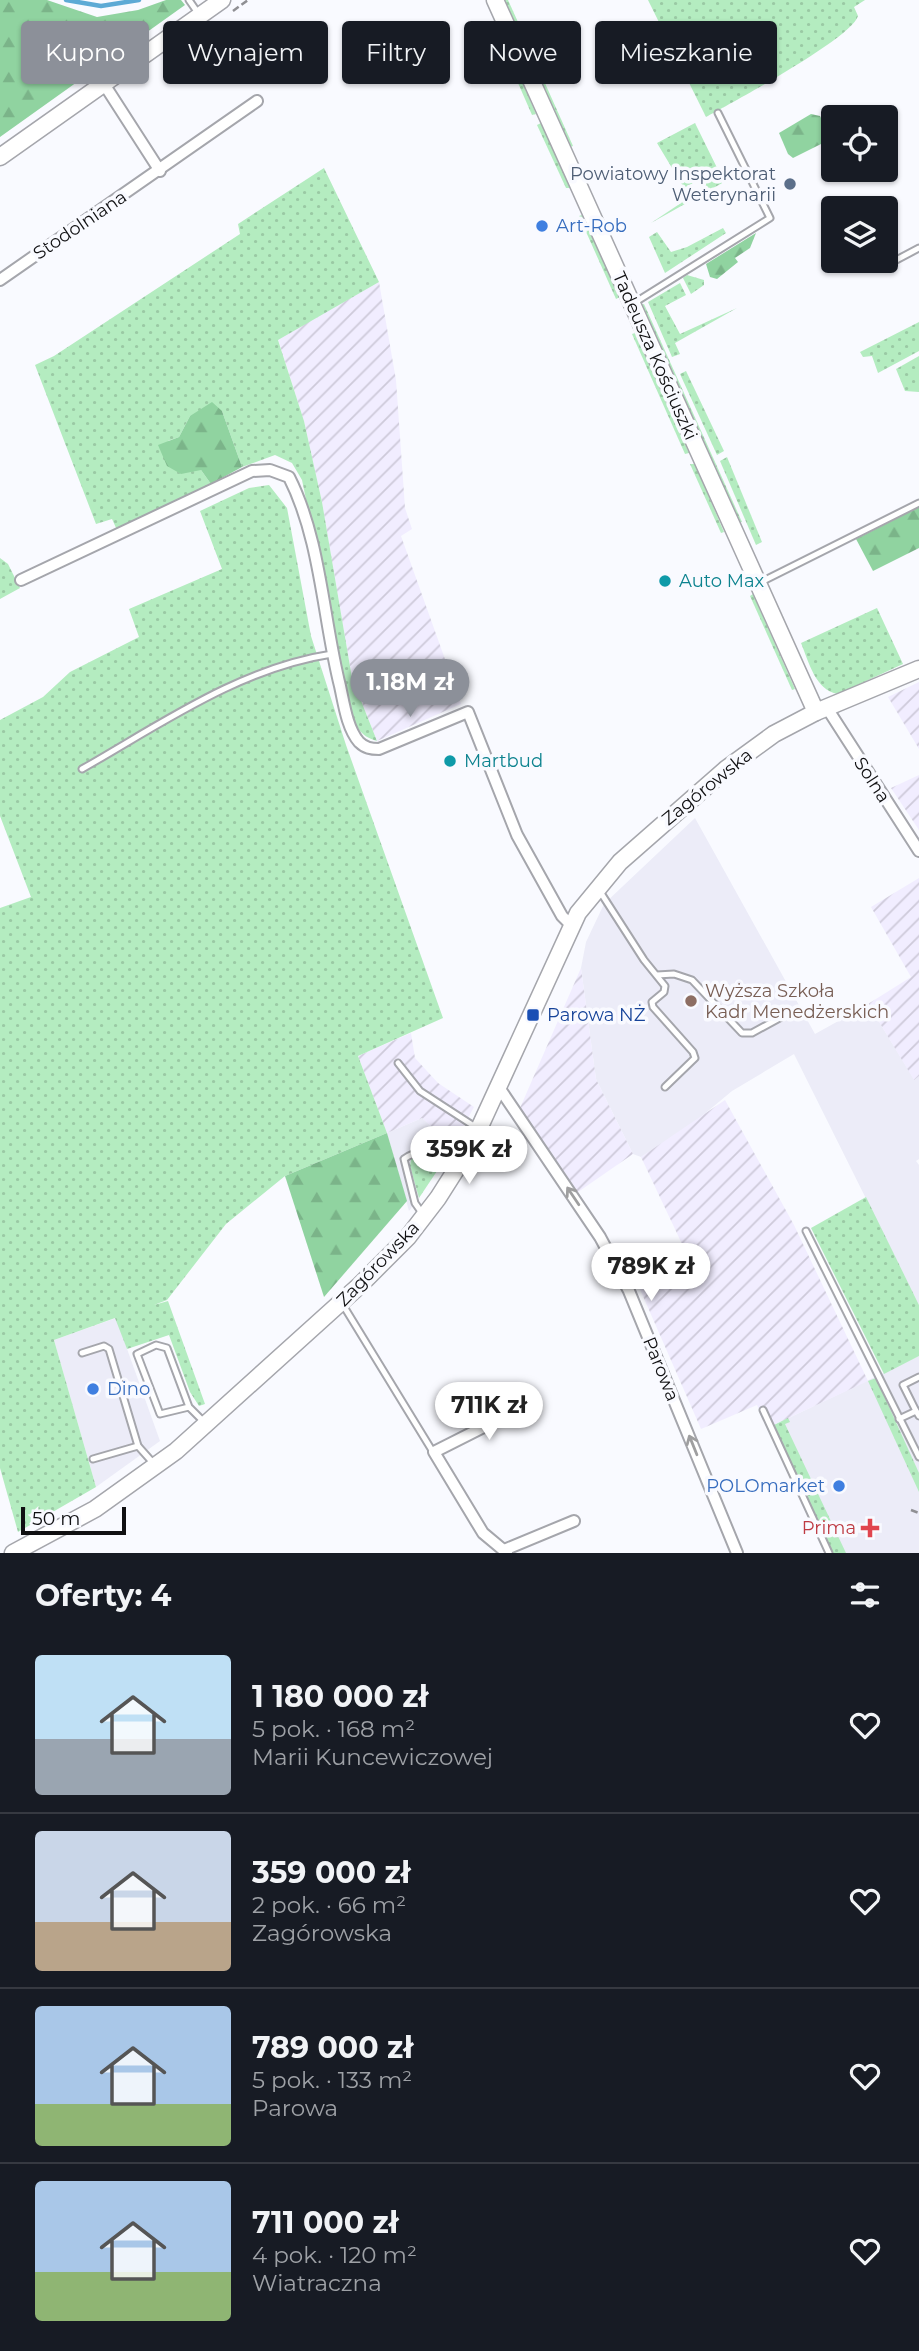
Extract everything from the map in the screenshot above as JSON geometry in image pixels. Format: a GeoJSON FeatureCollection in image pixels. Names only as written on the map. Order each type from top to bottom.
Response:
{"type":"FeatureCollection","features":[{"type":"Feature","properties":{"kind":"street"},"geometry":{"type":"LineString","coordinates":[[149,52],[222,0]]}},
{"type":"Feature","properties":{"kind":"street","name":"Tadeusza Kościuszki"},"geometry":{"type":"LineString","coordinates":[[495,0],[758,583],[821,710]]}},
{"type":"Feature","properties":{"kind":"street"},"geometry":{"type":"LineString","coordinates":[[0,157],[104,84],[160,171]]}},
{"type":"Feature","properties":{"kind":"street","name":"Stodolniana"},"geometry":{"type":"LineString","coordinates":[[0,280],[257,101]]}},
{"type":"Feature","properties":{"kind":"street"},"geometry":{"type":"LineString","coordinates":[[21,580],[252,471],[270,470],[289,477],[313,552],[347,717],[359,742],[367,748],[379,749],[468,712],[517,835],[562,916],[572,926]]}},
{"type":"Feature","properties":{"kind":"street","name":"Zagórowska"},"geometry":{"type":"LineString","coordinates":[[13,1553],[95,1510],[156,1467],[341,1302],[390,1255],[425,1216],[459,1166],[479,1129],[572,926],[597,888],[635,847],[726,769],[774,734],[821,710],[919,669]]}},
{"type":"Feature","properties":{"kind":"street","name":"Solna"},"geometry":{"type":"LineString","coordinates":[[821,710],[919,852]]}},
{"type":"Feature","properties":{"kind":"street","name":"Parowa"},"geometry":{"type":"LineString","coordinates":[[499,1089],[600,1237],[624,1283],[737,1553]]}},
{"type":"Feature","properties":{"kind":"street"},"geometry":{"type":"LineString","coordinates":[[529,1404],[434,1452],[483,1533],[505,1552],[574,1521]]}},
{"type":"Feature","properties":{"kind":"lane"},"geometry":{"type":"LineString","coordinates":[[189,0],[200,15]]}},
{"type":"Feature","properties":{"kind":"lane"},"geometry":{"type":"LineString","coordinates":[[631,305],[770,218],[718,113]]}},
{"type":"Feature","properties":{"kind":"lane"},"geometry":{"type":"LineString","coordinates":[[898,259],[919,248]]}},
{"type":"Feature","properties":{"kind":"lane"},"geometry":{"type":"LineString","coordinates":[[758,583],[919,503]]}},
{"type":"Feature","properties":{"kind":"lane"},"geometry":{"type":"LineString","coordinates":[[82,769],[247,677],[299,659],[332,654]]}},
{"type":"Feature","properties":{"kind":"lane"},"geometry":{"type":"LineString","coordinates":[[597,888],[665,986],[664,992],[652,1002],[653,1007],[695,1058],[665,1087]]}},
{"type":"Feature","properties":{"kind":"lane"},"geometry":{"type":"LineString","coordinates":[[657,975],[674,974],[692,980],[742,1033],[752,1033],[785,1015]]}},
{"type":"Feature","properties":{"kind":"lane"},"geometry":{"type":"LineString","coordinates":[[398,1063],[420,1091],[479,1129]]}},
{"type":"Feature","properties":{"kind":"lane"},"geometry":{"type":"LineString","coordinates":[[425,1216],[415,1203],[404,1159],[418,1152],[446,1157],[459,1166]]}},
{"type":"Feature","properties":{"kind":"lane"},"geometry":{"type":"LineString","coordinates":[[806,1231],[919,1457]]}},
{"type":"Feature","properties":{"kind":"lane"},"geometry":{"type":"LineString","coordinates":[[624,1283],[689,1249]]}},
{"type":"Feature","properties":{"kind":"lane"},"geometry":{"type":"LineString","coordinates":[[341,1302],[434,1452]]}},
{"type":"Feature","properties":{"kind":"lane"},"geometry":{"type":"LineString","coordinates":[[189,1407],[160,1413],[155,1409],[137,1354],[156,1345],[167,1348],[189,1407],[206,1424]]}},
{"type":"Feature","properties":{"kind":"lane"},"geometry":{"type":"LineString","coordinates":[[82,1353],[104,1346],[109,1349],[138,1446],[156,1467]]}},
{"type":"Feature","properties":{"kind":"lane"},"geometry":{"type":"LineString","coordinates":[[900,1419],[918,1413],[904,1385],[919,1377]]}},
{"type":"Feature","properties":{"kind":"lane"},"geometry":{"type":"LineString","coordinates":[[911,1400],[919,1396]]}},
{"type":"Feature","properties":{"kind":"lane"},"geometry":{"type":"LineString","coordinates":[[764,1410],[829,1553]]}},
{"type":"Feature","properties":{"kind":"lane"},"geometry":{"type":"LineString","coordinates":[[93,1459],[138,1446]]}},
{"type":"Feature","properties":{"kind":"path"},"geometry":{"type":"LineString","coordinates":[[911,1510],[919,1513]]}},
{"type":"Feature","properties":{"kind":"shaded area"},"geometry":{"type":"Polygon","coordinates":[[[379,282],[396,380],[405,508],[412,529],[401,536],[461,704],[377,741],[352,678],[322,502],[304,421],[278,339],[379,282]]]}},
{"type":"Feature","properties":{"kind":"shaded area"},"geometry":{"type":"Polygon","coordinates":[[[919,682],[919,749],[888,697],[919,682]]]}},
{"type":"Feature","properties":{"kind":"shaded area"},"geometry":{"type":"Polygon","coordinates":[[[919,775],[919,830],[891,788],[919,775]]]}},
{"type":"Feature","properties":{"kind":"shaded area","name":"Wyższa Szkoła Kadr Menedżerskich"},"geometry":{"type":"Polygon","coordinates":[[[695,818],[815,1034],[860,1009],[878,1020],[914,1079],[919,1076],[919,1159],[916,1161],[919,1165],[919,1305],[794,1054],[732,1091],[690,1126],[641,1157],[633,1154],[596,1079],[581,968],[586,942],[604,904],[695,818]]]}},
{"type":"Feature","properties":{"kind":"shaded area"},"geometry":{"type":"Polygon","coordinates":[[[919,878],[919,1076],[914,1080],[878,1020],[860,1009],[911,977],[871,907],[919,878]]]}},
{"type":"Feature","properties":{"kind":"shaded area"},"geometry":{"type":"Polygon","coordinates":[[[581,968],[596,1079],[633,1154],[578,1192],[520,1108],[581,968]]]}},
{"type":"Feature","properties":{"kind":"shaded area"},"geometry":{"type":"Polygon","coordinates":[[[411,1033],[415,1058],[438,1083],[474,1107],[449,1153],[447,1149],[440,1152],[432,1127],[422,1118],[387,1133],[358,1056],[411,1033]]]}},
{"type":"Feature","properties":{"kind":"shaded area"},"geometry":{"type":"Polygon","coordinates":[[[725,1100],[794,1225],[868,1381],[767,1428],[757,1405],[701,1429],[632,1271],[682,1244],[641,1157],[725,1100]]]}},
{"type":"Feature","properties":{"kind":"shaded area"},"geometry":{"type":"Polygon","coordinates":[[[422,1118],[432,1127],[443,1162],[409,1211],[387,1133],[422,1118]]]}},
{"type":"Feature","properties":{"kind":"shaded area"},"geometry":{"type":"Polygon","coordinates":[[[116,1318],[160,1441],[96,1487],[54,1340],[116,1318]]]}},
{"type":"Feature","properties":{"kind":"shaded area"},"geometry":{"type":"Polygon","coordinates":[[[919,1356],[919,1553],[833,1553],[774,1425],[919,1356]]]}},
{"type":"Feature","properties":{"kind":"green space"},"geometry":{"type":"Polygon","coordinates":[[[0,0],[47,0],[97,17],[138,10],[166,0],[181,0],[185,5],[149,31],[149,21],[21,21],[21,84],[74,84],[0,137],[0,0]]]}},
{"type":"Feature","properties":{"kind":"green space"},"geometry":{"type":"Polygon","coordinates":[[[504,0],[508,0],[518,21],[514,21],[504,0]]]}},
{"type":"Feature","properties":{"kind":"green space"},"geometry":{"type":"Polygon","coordinates":[[[648,0],[865,0],[854,7],[858,16],[851,26],[814,54],[777,76],[777,21],[658,21],[648,0]]]}},
{"type":"Feature","properties":{"kind":"green space"},"geometry":{"type":"Polygon","coordinates":[[[518,84],[523,84],[536,114],[532,115],[518,84]]]}},
{"type":"Feature","properties":{"kind":"green space"},"geometry":{"type":"Polygon","coordinates":[[[542,84],[545,84],[573,146],[570,147],[542,84]]]}},
{"type":"Feature","properties":{"kind":"green space"},"geometry":{"type":"Polygon","coordinates":[[[690,84],[764,84],[706,117],[690,84]]]}},
{"type":"Feature","properties":{"kind":"green space"},"geometry":{"type":"Polygon","coordinates":[[[811,114],[821,118],[821,144],[793,158],[788,154],[779,133],[811,114]]]}},
{"type":"Feature","properties":{"kind":"green space"},"geometry":{"type":"Polygon","coordinates":[[[541,123],[570,188],[566,188],[537,125],[541,123]]]}},
{"type":"Feature","properties":{"kind":"green space"},"geometry":{"type":"Polygon","coordinates":[[[695,123],[724,182],[651,223],[705,187],[700,179],[684,188],[657,143],[695,123]]]}},
{"type":"Feature","properties":{"kind":"green space"},"geometry":{"type":"Polygon","coordinates":[[[324,168],[379,282],[278,340],[304,421],[322,502],[352,678],[377,741],[358,729],[349,708],[302,480],[292,463],[275,455],[242,467],[222,411],[190,416],[179,437],[168,441],[201,470],[211,484],[117,530],[112,519],[96,524],[35,365],[54,356],[240,234],[238,224],[324,168]]]}},
{"type":"Feature","properties":{"kind":"green space"},"geometry":{"type":"Polygon","coordinates":[[[582,215],[620,297],[616,299],[579,216],[582,215]]]}},
{"type":"Feature","properties":{"kind":"green space"},"geometry":{"type":"Polygon","coordinates":[[[723,228],[726,233],[665,273],[649,237],[657,232],[671,252],[687,247],[723,228]]]}},
{"type":"Feature","properties":{"kind":"green space"},"geometry":{"type":"Polygon","coordinates":[[[756,233],[750,248],[735,258],[738,262],[717,279],[710,277],[706,264],[756,233]]]}},
{"type":"Feature","properties":{"kind":"green space"},"geometry":{"type":"Polygon","coordinates":[[[687,275],[704,280],[704,285],[691,294],[683,278],[687,275]]]}},
{"type":"Feature","properties":{"kind":"green space"},"geometry":{"type":"Polygon","coordinates":[[[680,283],[686,295],[665,306],[680,334],[737,308],[675,343],[680,354],[672,357],[648,302],[680,283]]]}},
{"type":"Feature","properties":{"kind":"green space"},"geometry":{"type":"Polygon","coordinates":[[[644,304],[742,522],[739,523],[641,305],[644,304]]]}},
{"type":"Feature","properties":{"kind":"green space"},"geometry":{"type":"Polygon","coordinates":[[[919,322],[919,351],[878,373],[872,356],[863,357],[860,352],[919,322]]]}},
{"type":"Feature","properties":{"kind":"green space"},"geometry":{"type":"Polygon","coordinates":[[[635,333],[689,453],[685,454],[632,334],[635,333]]]}},
{"type":"Feature","properties":{"kind":"green space"},"geometry":{"type":"Polygon","coordinates":[[[919,356],[919,392],[905,391],[896,369],[919,356]]]}},
{"type":"Feature","properties":{"kind":"green space"},"geometry":{"type":"Polygon","coordinates":[[[686,371],[724,451],[717,455],[680,374],[686,371]]]}},
{"type":"Feature","properties":{"kind":"green space"},"geometry":{"type":"Polygon","coordinates":[[[212,402],[222,411],[242,467],[211,484],[201,470],[181,474],[167,466],[158,445],[179,437],[190,416],[212,402]]]}},
{"type":"Feature","properties":{"kind":"green space"},"geometry":{"type":"Polygon","coordinates":[[[727,457],[762,542],[756,545],[720,461],[727,457]]]}},
{"type":"Feature","properties":{"kind":"green space"},"geometry":{"type":"Polygon","coordinates":[[[690,464],[695,464],[724,532],[721,533],[690,464]]]}},
{"type":"Feature","properties":{"kind":"green space"},"geometry":{"type":"Polygon","coordinates":[[[269,485],[287,508],[311,636],[346,745],[443,1018],[358,1056],[387,1133],[285,1176],[226,1224],[167,1300],[154,1305],[168,1301],[205,1404],[199,1406],[190,1392],[169,1335],[127,1349],[115,1318],[54,1340],[96,1487],[18,1532],[0,1468],[0,908],[31,897],[0,816],[0,720],[43,697],[70,672],[139,637],[129,609],[222,569],[200,511],[249,488],[269,485]]]}},
{"type":"Feature","properties":{"kind":"green space"},"geometry":{"type":"Polygon","coordinates":[[[919,507],[919,548],[873,571],[856,539],[919,507]]]}},
{"type":"Feature","properties":{"kind":"green space"},"geometry":{"type":"Polygon","coordinates":[[[0,558],[8,564],[20,588],[0,599],[0,558]]]}},
{"type":"Feature","properties":{"kind":"green space"},"geometry":{"type":"Polygon","coordinates":[[[753,594],[795,689],[792,690],[750,596],[753,594]]]}},
{"type":"Feature","properties":{"kind":"green space"},"geometry":{"type":"Polygon","coordinates":[[[877,608],[903,664],[838,694],[830,691],[818,681],[801,643],[877,608]]]}},
{"type":"Feature","properties":{"kind":"green space"},"geometry":{"type":"Polygon","coordinates":[[[387,1133],[407,1201],[324,1297],[285,1176],[387,1133]]]}},
{"type":"Feature","properties":{"kind":"green space"},"geometry":{"type":"Polygon","coordinates":[[[423,1156],[443,1162],[419,1198],[410,1166],[411,1159],[423,1156]]]}},
{"type":"Feature","properties":{"kind":"green space"},"geometry":{"type":"Polygon","coordinates":[[[866,1197],[919,1305],[919,1356],[884,1374],[811,1228],[866,1197]]]}},
{"type":"Feature","properties":{"kind":"green space"},"geometry":{"type":"Polygon","coordinates":[[[876,1378],[919,1473],[919,1492],[868,1381],[876,1378]]]}},
{"type":"Feature","properties":{"kind":"green space"},"geometry":{"type":"Polygon","coordinates":[[[788,1418],[790,1422],[785,1424],[846,1553],[833,1553],[774,1425],[788,1418]]]}},
{"type":"Feature","properties":{"kind":"waterway"},"geometry":{"type":"LineString","coordinates":[[66,0],[101,6],[139,0]]}},
{"type":"Feature","properties":{"kind":"place","name":"Powiatowy Inspektorat Weterynarii"},"geometry":{"type":"Point","coordinates":[790,184]}},
{"type":"Feature","properties":{"kind":"place","name":"Art-Rob"},"geometry":{"type":"Point","coordinates":[542,226]}},
{"type":"Feature","properties":{"kind":"place","name":"Auto Max"},"geometry":{"type":"Point","coordinates":[665,581]}},
{"type":"Feature","properties":{"kind":"place","name":"Martbud"},"geometry":{"type":"Point","coordinates":[450,761]}},
{"type":"Feature","properties":{"kind":"place","name":"Wyższa Szkoła Kadr Menedżerskich"},"geometry":{"type":"Point","coordinates":[691,1001]}},
{"type":"Feature","properties":{"kind":"place","name":"Parowa NŻ"},"geometry":{"type":"Point","coordinates":[533,1015]}},
{"type":"Feature","properties":{"kind":"place","name":"Dino"},"geometry":{"type":"Point","coordinates":[93,1389]}},
{"type":"Feature","properties":{"kind":"place","name":"POLOmarket"},"geometry":{"type":"Point","coordinates":[839,1486]}},
{"type":"Feature","properties":{"kind":"place","name":"Prima"},"geometry":{"type":"Point","coordinates":[870,1528]}}]}
